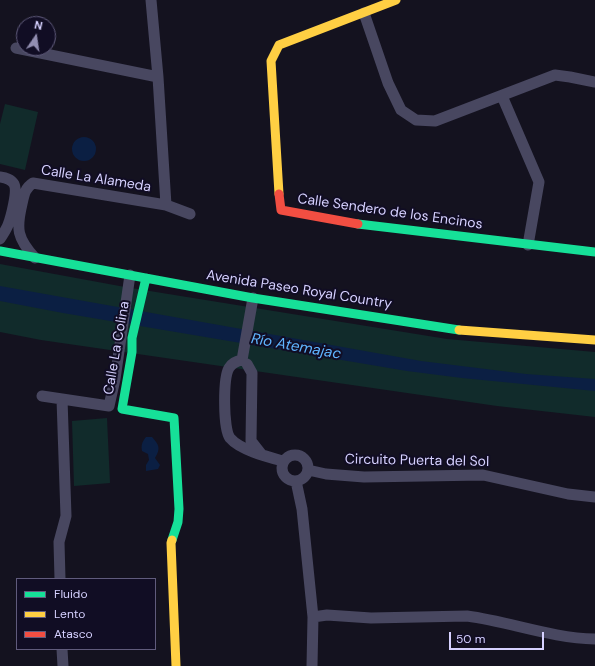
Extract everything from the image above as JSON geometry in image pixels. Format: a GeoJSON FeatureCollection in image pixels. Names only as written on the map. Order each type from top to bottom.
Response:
{"type":"FeatureCollection","features":[{"type":"Feature","properties":{"kind":"street","name":"Calle La Alameda"},"geometry":{"type":"LineString","coordinates":[[151,0],[158,77],[166,205]]}},
{"type":"Feature","properties":{"kind":"street","name":"Calle Sendero de los Encinos"},"geometry":{"type":"LineString","coordinates":[[396,0],[279,45],[271,61],[278,191],[281,210],[350,223],[595,252]]}},
{"type":"Feature","properties":{"kind":"street"},"geometry":{"type":"LineString","coordinates":[[364,12],[388,83],[400,110],[416,120],[435,121],[555,75],[595,82]]}},
{"type":"Feature","properties":{"kind":"street"},"geometry":{"type":"LineString","coordinates":[[55,56],[158,77]]}},
{"type":"Feature","properties":{"kind":"street"},"geometry":{"type":"LineString","coordinates":[[502,96],[539,182],[528,245]]}},
{"type":"Feature","properties":{"kind":"street"},"geometry":{"type":"LineString","coordinates":[[0,177],[9,179],[13,182],[16,188],[10,220],[0,239]]}},
{"type":"Feature","properties":{"kind":"street","name":"Calle La Alameda"},"geometry":{"type":"LineString","coordinates":[[35,258],[22,240],[18,222],[26,189],[33,183],[166,205],[190,214]]}},
{"type":"Feature","properties":{"kind":"street","name":"Avenida Paseo Royal Country"},"geometry":{"type":"LineString","coordinates":[[0,251],[253,298],[458,330],[595,340]]}},
{"type":"Feature","properties":{"kind":"street","name":"Calle La Colina"},"geometry":{"type":"LineString","coordinates":[[42,396],[109,406],[115,379],[130,276]]}},
{"type":"Feature","properties":{"kind":"street","name":"Calle La Colina"},"geometry":{"type":"LineString","coordinates":[[146,278],[132,338],[132,352],[122,409],[174,418],[180,509],[178,522],[171,543],[176,666]]}},
{"type":"Feature","properties":{"kind":"street"},"geometry":{"type":"LineString","coordinates":[[253,298],[242,360],[252,374],[252,441],[262,455]]}},
{"type":"Feature","properties":{"kind":"street"},"geometry":{"type":"LineString","coordinates":[[242,360],[229,368],[224,394],[228,436],[233,442],[242,447],[283,462]]}},
{"type":"Feature","properties":{"kind":"street"},"geometry":{"type":"LineString","coordinates":[[60,578],[59,542],[66,516],[62,399]]}},
{"type":"Feature","properties":{"kind":"street"},"geometry":{"type":"LineString","coordinates":[[297,454],[307,461],[308,470],[304,478],[296,481],[291,480],[284,475],[282,466],[283,462],[289,456],[297,454]]}},
{"type":"Feature","properties":{"kind":"street","name":"Circuito Puerta del Sol"},"geometry":{"type":"LineString","coordinates":[[308,470],[326,474],[364,477],[483,475],[568,494],[595,497]]}},
{"type":"Feature","properties":{"kind":"street"},"geometry":{"type":"LineString","coordinates":[[296,481],[302,509],[313,617],[312,666]]}},
{"type":"Feature","properties":{"kind":"street"},"geometry":{"type":"LineString","coordinates":[[313,617],[327,615],[371,618],[467,616],[568,637],[595,639]]}},
{"type":"Feature","properties":{"kind":"street"},"geometry":{"type":"LineString","coordinates":[[62,650],[63,666]]}},
{"type":"Feature","properties":{"kind":"green space"},"geometry":{"type":"Polygon","coordinates":[[[5,104],[38,112],[25,170],[0,164],[0,124],[5,104]]]}},
{"type":"Feature","properties":{"kind":"green space"},"geometry":{"type":"Polygon","coordinates":[[[0,264],[125,287],[447,339],[595,352],[595,417],[497,406],[41,340],[0,332],[0,264]]]}},
{"type":"Feature","properties":{"kind":"green space"},"geometry":{"type":"Polygon","coordinates":[[[107,418],[110,483],[74,486],[72,421],[107,418]]]}},
{"type":"Feature","properties":{"kind":"water"},"geometry":{"type":"Polygon","coordinates":[[[84,137],[92,141],[96,149],[92,157],[84,161],[76,157],[72,149],[76,141],[84,137]]]}},
{"type":"Feature","properties":{"kind":"water","name":"Río Atemajac"},"geometry":{"type":"Polygon","coordinates":[[[0,286],[421,361],[526,374],[595,379],[595,391],[407,371],[63,313],[0,301],[0,286]]]}},
{"type":"Feature","properties":{"kind":"water"},"geometry":{"type":"Polygon","coordinates":[[[146,437],[152,437],[158,445],[159,449],[155,458],[160,465],[158,469],[146,471],[146,465],[149,460],[148,454],[142,451],[142,447],[146,437]]]}},
{"type":"Feature","properties":{"kind":"traffic: fast"},"geometry":{"type":"LineString","coordinates":[[358,224],[595,252]]}},
{"type":"Feature","properties":{"kind":"traffic: fast"},"geometry":{"type":"LineString","coordinates":[[0,251],[253,298],[459,330]]}},
{"type":"Feature","properties":{"kind":"traffic: fast"},"geometry":{"type":"LineString","coordinates":[[146,278],[132,338],[132,352],[122,409],[174,418],[179,509],[178,522],[172,540]]}},
{"type":"Feature","properties":{"kind":"traffic: slow"},"geometry":{"type":"LineString","coordinates":[[279,194],[271,61],[279,45],[396,0]]}},
{"type":"Feature","properties":{"kind":"traffic: slow"},"geometry":{"type":"LineString","coordinates":[[459,330],[595,340]]}},
{"type":"Feature","properties":{"kind":"traffic: slow"},"geometry":{"type":"LineString","coordinates":[[172,540],[176,666]]}},
{"type":"Feature","properties":{"kind":"traffic: jam"},"geometry":{"type":"LineString","coordinates":[[279,194],[281,210],[358,224]]}}]}
